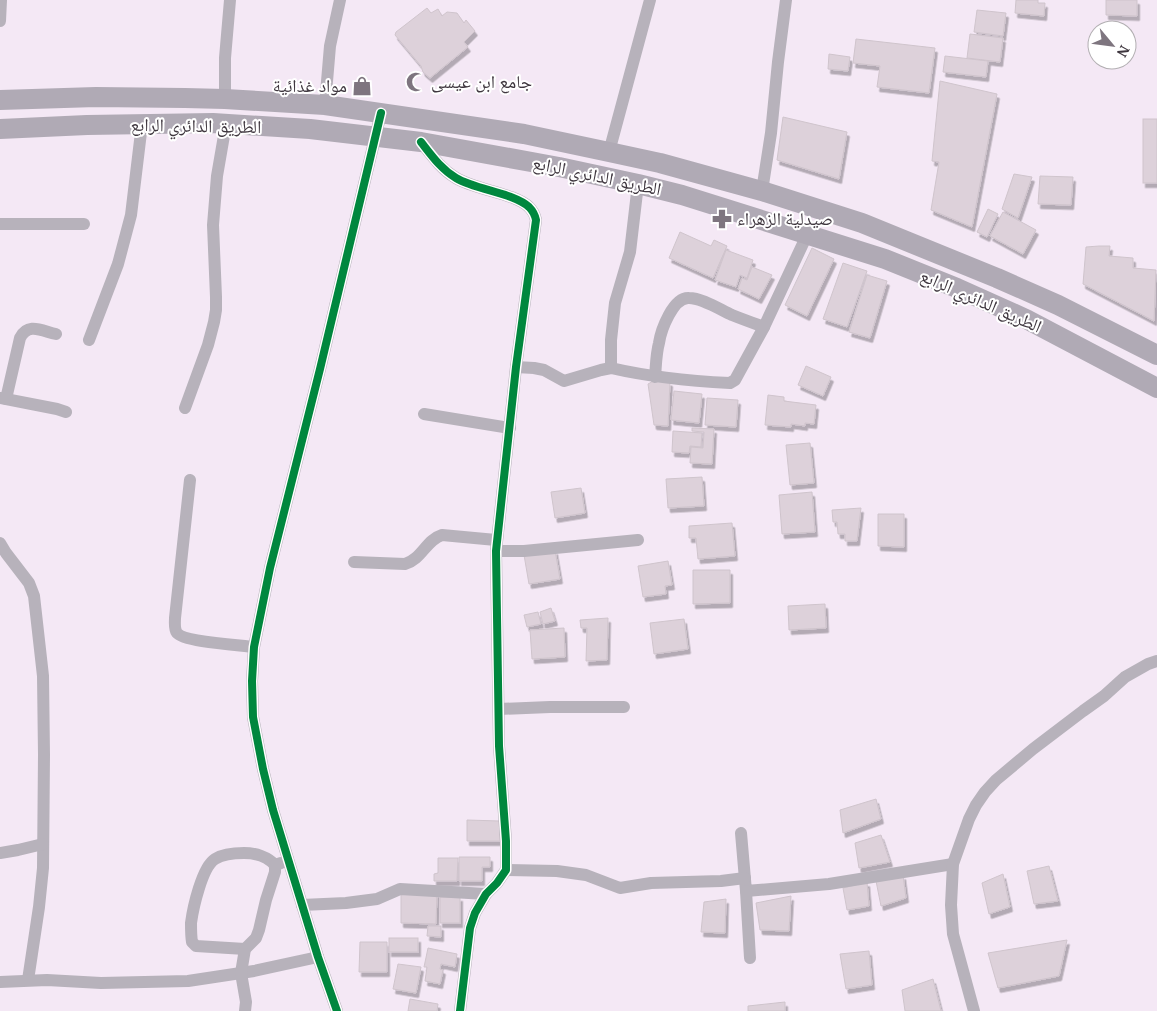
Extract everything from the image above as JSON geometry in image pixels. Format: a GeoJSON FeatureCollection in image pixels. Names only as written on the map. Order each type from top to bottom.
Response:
{"type":"FeatureCollection","features":[{"type":"Feature","properties":{"kind":"main road","name":"الطريق الدائري الرابع"},"geometry":{"type":"LineString","coordinates":[[0,100],[96,97],[225,99],[325,105],[524,134],[660,163],[762,191],[862,223],[998,278],[1058,305],[1157,355]]}},
{"type":"Feature","properties":{"kind":"main road","name":"الطريق الدائري الرابع"},"geometry":{"type":"LineString","coordinates":[[0,129],[142,124],[226,124],[310,129],[421,142],[560,167],[638,184],[682,195],[885,259],[957,288],[1026,319],[1157,388]]}},
{"type":"Feature","properties":{"kind":"street"},"geometry":{"type":"LineString","coordinates":[[0,21],[1,0]]}},
{"type":"Feature","properties":{"kind":"street"},"geometry":{"type":"LineString","coordinates":[[225,99],[225,58],[230,0]]}},
{"type":"Feature","properties":{"kind":"street"},"geometry":{"type":"LineString","coordinates":[[325,105],[330,46],[340,0]]}},
{"type":"Feature","properties":{"kind":"street"},"geometry":{"type":"LineString","coordinates":[[609,152],[650,0]]}},
{"type":"Feature","properties":{"kind":"street"},"geometry":{"type":"LineString","coordinates":[[762,191],[771,134],[786,0]]}},
{"type":"Feature","properties":{"kind":"street"},"geometry":{"type":"LineString","coordinates":[[337,1011],[272,810],[253,717],[252,681],[254,647],[270,568],[320,369],[381,112]]}},
{"type":"Feature","properties":{"kind":"street"},"geometry":{"type":"LineString","coordinates":[[89,340],[118,264],[131,215],[142,124]]}},
{"type":"Feature","properties":{"kind":"street"},"geometry":{"type":"LineString","coordinates":[[185,408],[208,345],[215,316],[214,207],[226,124]]}},
{"type":"Feature","properties":{"kind":"street"},"geometry":{"type":"LineString","coordinates":[[421,142],[444,171],[475,187],[516,199],[530,208],[536,220],[516,367],[496,545],[499,746],[506,841],[506,870],[486,894],[475,913],[470,928],[460,1011]]}},
{"type":"Feature","properties":{"kind":"street"},"geometry":{"type":"LineString","coordinates":[[611,368],[611,340],[615,302],[630,252],[638,184]]}},
{"type":"Feature","properties":{"kind":"street"},"geometry":{"type":"LineString","coordinates":[[0,224],[84,224]]}},
{"type":"Feature","properties":{"kind":"street"},"geometry":{"type":"LineString","coordinates":[[516,367],[544,370],[557,379],[564,381],[611,368],[655,377],[730,383],[735,380],[764,327],[808,235]]}},
{"type":"Feature","properties":{"kind":"street"},"geometry":{"type":"LineString","coordinates":[[655,377],[657,351],[662,330],[675,305],[688,297],[705,302],[764,327]]}},
{"type":"Feature","properties":{"kind":"street"},"geometry":{"type":"LineString","coordinates":[[56,334],[31,328],[22,333],[3,399],[66,412]]}},
{"type":"Feature","properties":{"kind":"street"},"geometry":{"type":"LineString","coordinates":[[424,414],[510,428]]}},
{"type":"Feature","properties":{"kind":"street"},"geometry":{"type":"LineString","coordinates":[[190,480],[175,618],[176,632],[184,638],[254,647]]}},
{"type":"Feature","properties":{"kind":"street"},"geometry":{"type":"LineString","coordinates":[[354,562],[399,564],[411,562],[422,553],[434,538],[442,536],[524,551],[638,540]]}},
{"type":"Feature","properties":{"kind":"street"},"geometry":{"type":"LineString","coordinates":[[0,542],[29,583],[34,596],[43,676],[43,844],[39,907],[28,980]]}},
{"type":"Feature","properties":{"kind":"street"},"geometry":{"type":"LineString","coordinates":[[974,1011],[953,934],[951,905],[953,864],[976,805],[996,780],[1077,715],[1104,696],[1126,677],[1148,664],[1157,662]]}},
{"type":"Feature","properties":{"kind":"street"},"geometry":{"type":"LineString","coordinates":[[499,709],[624,707]]}},
{"type":"Feature","properties":{"kind":"street"},"geometry":{"type":"LineString","coordinates":[[741,833],[750,958]]}},
{"type":"Feature","properties":{"kind":"street"},"geometry":{"type":"LineString","coordinates":[[0,853],[43,844]]}},
{"type":"Feature","properties":{"kind":"street"},"geometry":{"type":"LineString","coordinates":[[245,949],[196,946],[192,942],[191,922],[203,874],[215,859],[233,853],[250,853],[266,858],[276,865]]}},
{"type":"Feature","properties":{"kind":"street"},"geometry":{"type":"LineString","coordinates":[[276,865],[288,860]]}},
{"type":"Feature","properties":{"kind":"street"},"geometry":{"type":"LineString","coordinates":[[506,870],[557,871],[586,875],[620,888],[651,883],[721,881],[746,884],[829,884],[953,864]]}},
{"type":"Feature","properties":{"kind":"street"},"geometry":{"type":"LineString","coordinates":[[245,1011],[246,1002],[241,973],[245,949],[256,938],[260,930],[276,865]]}},
{"type":"Feature","properties":{"kind":"street"},"geometry":{"type":"LineString","coordinates":[[302,905],[346,903],[377,899],[400,888],[486,894]]}},
{"type":"Feature","properties":{"kind":"street"},"geometry":{"type":"LineString","coordinates":[[0,982],[28,980],[101,983],[178,981],[241,973],[318,957]]}},
{"type":"Feature","properties":{"kind":"building"},"geometry":{"type":"Polygon","coordinates":[[[1016,0],[1038,0],[1038,3],[1045,3],[1044,16],[1015,13],[1016,0]]]}},
{"type":"Feature","properties":{"kind":"building"},"geometry":{"type":"Polygon","coordinates":[[[1106,0],[1137,0],[1137,16],[1106,15],[1106,0]]]}},
{"type":"Feature","properties":{"kind":"building"},"geometry":{"type":"Polygon","coordinates":[[[427,8],[431,13],[438,9],[442,16],[447,12],[457,13],[464,23],[466,20],[475,31],[464,42],[468,47],[430,78],[423,72],[421,66],[395,35],[396,32],[427,8]]]}},
{"type":"Feature","properties":{"kind":"building"},"geometry":{"type":"Polygon","coordinates":[[[977,10],[1006,13],[1003,36],[974,32],[977,10]]]}},
{"type":"Feature","properties":{"kind":"building"},"geometry":{"type":"Polygon","coordinates":[[[970,34],[1003,38],[1000,62],[967,58],[970,34]]]}},
{"type":"Feature","properties":{"kind":"building"},"geometry":{"type":"Polygon","coordinates":[[[856,39],[935,48],[929,93],[877,87],[880,66],[853,63],[856,39]]]}},
{"type":"Feature","properties":{"kind":"building"},"geometry":{"type":"Polygon","coordinates":[[[829,54],[850,57],[848,71],[828,69],[829,54]]]}},
{"type":"Feature","properties":{"kind":"building"},"geometry":{"type":"Polygon","coordinates":[[[945,56],[988,61],[986,77],[943,72],[945,56]]]}},
{"type":"Feature","properties":{"kind":"building"},"geometry":{"type":"Polygon","coordinates":[[[940,81],[997,94],[972,227],[931,210],[939,162],[932,161],[940,81]]]}},
{"type":"Feature","properties":{"kind":"building"},"geometry":{"type":"Polygon","coordinates":[[[783,117],[847,132],[839,179],[777,160],[783,117]]]}},
{"type":"Feature","properties":{"kind":"building"},"geometry":{"type":"Polygon","coordinates":[[[1143,119],[1157,119],[1157,183],[1143,183],[1143,119]]]}},
{"type":"Feature","properties":{"kind":"building"},"geometry":{"type":"Polygon","coordinates":[[[1014,174],[1032,177],[1018,218],[1002,209],[1014,174]]]}},
{"type":"Feature","properties":{"kind":"building"},"geometry":{"type":"Polygon","coordinates":[[[1040,176],[1073,177],[1071,205],[1038,204],[1040,176]]]}},
{"type":"Feature","properties":{"kind":"building"},"geometry":{"type":"Polygon","coordinates":[[[988,209],[998,214],[987,237],[977,232],[988,209]]]}},
{"type":"Feature","properties":{"kind":"building"},"geometry":{"type":"Polygon","coordinates":[[[1003,212],[1036,230],[1023,254],[990,236],[1003,212]]]}},
{"type":"Feature","properties":{"kind":"building"},"geometry":{"type":"Polygon","coordinates":[[[680,232],[711,246],[714,240],[727,246],[713,278],[669,258],[680,232]]]}},
{"type":"Feature","properties":{"kind":"building"},"geometry":{"type":"Polygon","coordinates":[[[1110,246],[1109,256],[1133,258],[1133,268],[1156,270],[1154,321],[1083,284],[1086,247],[1110,246]]]}},
{"type":"Feature","properties":{"kind":"building"},"geometry":{"type":"Polygon","coordinates":[[[812,248],[834,259],[807,316],[785,305],[812,248]]]}},
{"type":"Feature","properties":{"kind":"building"},"geometry":{"type":"Polygon","coordinates":[[[726,250],[753,260],[747,278],[740,275],[736,287],[715,280],[726,250]]]}},
{"type":"Feature","properties":{"kind":"building"},"geometry":{"type":"Polygon","coordinates":[[[843,263],[867,271],[847,327],[823,319],[843,263]]]}},
{"type":"Feature","properties":{"kind":"building"},"geometry":{"type":"Polygon","coordinates":[[[752,267],[772,275],[759,299],[738,289],[742,278],[747,280],[752,267]]]}},
{"type":"Feature","properties":{"kind":"building"},"geometry":{"type":"Polygon","coordinates":[[[867,275],[887,281],[870,338],[849,332],[867,275]]]}},
{"type":"Feature","properties":{"kind":"building"},"geometry":{"type":"Polygon","coordinates":[[[806,366],[831,377],[823,396],[798,385],[806,366]]]}},
{"type":"Feature","properties":{"kind":"building"},"geometry":{"type":"Polygon","coordinates":[[[657,379],[670,382],[668,426],[654,425],[648,384],[657,379]]]}},
{"type":"Feature","properties":{"kind":"building"},"geometry":{"type":"Polygon","coordinates":[[[674,391],[702,394],[699,423],[671,420],[674,391]]]}},
{"type":"Feature","properties":{"kind":"building"},"geometry":{"type":"Polygon","coordinates":[[[768,395],[784,397],[784,401],[816,405],[814,424],[805,423],[805,426],[791,424],[791,427],[765,425],[768,395]]]}},
{"type":"Feature","properties":{"kind":"building"},"geometry":{"type":"Polygon","coordinates":[[[707,398],[738,400],[736,427],[705,425],[707,398]]]}},
{"type":"Feature","properties":{"kind":"building"},"geometry":{"type":"Polygon","coordinates":[[[692,428],[714,429],[712,464],[690,463],[691,447],[703,448],[704,432],[692,431],[692,428]]]}},
{"type":"Feature","properties":{"kind":"building"},"geometry":{"type":"Polygon","coordinates":[[[673,431],[702,433],[701,447],[690,446],[689,453],[672,452],[673,431]]]}},
{"type":"Feature","properties":{"kind":"building"},"geometry":{"type":"Polygon","coordinates":[[[810,443],[814,483],[790,485],[786,445],[810,443]]]}},
{"type":"Feature","properties":{"kind":"building"},"geometry":{"type":"Polygon","coordinates":[[[702,477],[704,506],[668,508],[666,479],[702,477]]]}},
{"type":"Feature","properties":{"kind":"building"},"geometry":{"type":"Polygon","coordinates":[[[581,488],[585,513],[555,518],[551,492],[581,488]]]}},
{"type":"Feature","properties":{"kind":"building"},"geometry":{"type":"Polygon","coordinates":[[[812,492],[815,532],[782,534],[779,495],[812,492]]]}},
{"type":"Feature","properties":{"kind":"building"},"geometry":{"type":"Polygon","coordinates":[[[861,508],[857,541],[845,541],[845,534],[838,534],[837,522],[833,522],[832,510],[861,508]]]}},
{"type":"Feature","properties":{"kind":"building"},"geometry":{"type":"Polygon","coordinates":[[[878,514],[904,514],[904,547],[878,546],[878,514]]]}},
{"type":"Feature","properties":{"kind":"building"},"geometry":{"type":"Polygon","coordinates":[[[732,523],[735,556],[698,559],[696,538],[689,538],[689,526],[732,523]]]}},
{"type":"Feature","properties":{"kind":"building"},"geometry":{"type":"Polygon","coordinates":[[[555,550],[560,579],[529,584],[524,555],[555,550]]]}},
{"type":"Feature","properties":{"kind":"building"},"geometry":{"type":"Polygon","coordinates":[[[668,561],[672,585],[665,586],[666,594],[643,597],[638,566],[668,561]]]}},
{"type":"Feature","properties":{"kind":"building"},"geometry":{"type":"Polygon","coordinates":[[[693,570],[730,570],[730,603],[693,604],[693,570]]]}},
{"type":"Feature","properties":{"kind":"building"},"geometry":{"type":"Polygon","coordinates":[[[825,604],[826,628],[789,630],[788,606],[825,604]]]}},
{"type":"Feature","properties":{"kind":"building"},"geometry":{"type":"Polygon","coordinates":[[[551,608],[555,621],[543,624],[540,612],[551,608]]]}},
{"type":"Feature","properties":{"kind":"building"},"geometry":{"type":"Polygon","coordinates":[[[538,612],[541,624],[527,627],[524,615],[538,612]]]}},
{"type":"Feature","properties":{"kind":"building"},"geometry":{"type":"Polygon","coordinates":[[[608,618],[607,660],[586,661],[587,628],[581,628],[580,620],[608,618]]]}},
{"type":"Feature","properties":{"kind":"building"},"geometry":{"type":"Polygon","coordinates":[[[684,619],[688,649],[654,654],[650,623],[684,619]]]}},
{"type":"Feature","properties":{"kind":"building"},"geometry":{"type":"Polygon","coordinates":[[[564,628],[565,657],[532,659],[530,630],[564,628]]]}},
{"type":"Feature","properties":{"kind":"building"},"geometry":{"type":"Polygon","coordinates":[[[876,799],[881,819],[843,833],[840,810],[876,799]]]}},
{"type":"Feature","properties":{"kind":"building"},"geometry":{"type":"Polygon","coordinates":[[[467,820],[500,821],[500,841],[467,841],[467,820]]]}},
{"type":"Feature","properties":{"kind":"building"},"geometry":{"type":"Polygon","coordinates":[[[881,835],[890,862],[859,868],[855,843],[881,835]]]}},
{"type":"Feature","properties":{"kind":"building"},"geometry":{"type":"Polygon","coordinates":[[[459,857],[490,857],[490,867],[482,867],[482,881],[459,881],[459,857]]]}},
{"type":"Feature","properties":{"kind":"building"},"geometry":{"type":"Polygon","coordinates":[[[438,858],[458,858],[457,881],[434,881],[434,874],[438,873],[438,858]]]}},
{"type":"Feature","properties":{"kind":"building"},"geometry":{"type":"Polygon","coordinates":[[[1049,866],[1058,901],[1034,904],[1027,871],[1049,866]]]}},
{"type":"Feature","properties":{"kind":"building"},"geometry":{"type":"Polygon","coordinates":[[[1003,874],[1010,907],[989,914],[982,883],[1003,874]]]}},
{"type":"Feature","properties":{"kind":"building"},"geometry":{"type":"Polygon","coordinates":[[[903,875],[906,898],[881,906],[876,881],[903,875]]]}},
{"type":"Feature","properties":{"kind":"building"},"geometry":{"type":"Polygon","coordinates":[[[867,882],[869,906],[847,910],[843,888],[867,882]]]}},
{"type":"Feature","properties":{"kind":"building"},"geometry":{"type":"Polygon","coordinates":[[[401,893],[437,893],[436,924],[401,923],[401,893]]]}},
{"type":"Feature","properties":{"kind":"building"},"geometry":{"type":"Polygon","coordinates":[[[791,896],[789,931],[760,930],[756,903],[791,896]]]}},
{"type":"Feature","properties":{"kind":"building"},"geometry":{"type":"Polygon","coordinates":[[[440,897],[460,897],[460,923],[440,923],[440,897]]]}},
{"type":"Feature","properties":{"kind":"building"},"geometry":{"type":"Polygon","coordinates":[[[726,899],[725,933],[701,932],[704,902],[726,899]]]}},
{"type":"Feature","properties":{"kind":"building"},"geometry":{"type":"Polygon","coordinates":[[[428,926],[441,926],[441,937],[427,936],[428,926]]]}},
{"type":"Feature","properties":{"kind":"building"},"geometry":{"type":"Polygon","coordinates":[[[389,938],[418,938],[418,952],[389,952],[389,938]]]}},
{"type":"Feature","properties":{"kind":"building"},"geometry":{"type":"Polygon","coordinates":[[[1067,940],[1059,976],[998,988],[988,953],[1067,940]]]}},
{"type":"Feature","properties":{"kind":"building"},"geometry":{"type":"Polygon","coordinates":[[[360,942],[387,942],[387,972],[359,972],[360,942]]]}},
{"type":"Feature","properties":{"kind":"building"},"geometry":{"type":"Polygon","coordinates":[[[428,948],[457,954],[455,967],[441,964],[440,969],[443,970],[440,984],[425,981],[427,967],[424,967],[428,948]]]}},
{"type":"Feature","properties":{"kind":"building"},"geometry":{"type":"Polygon","coordinates":[[[869,951],[872,985],[846,989],[840,954],[869,951]]]}},
{"type":"Feature","properties":{"kind":"building"},"geometry":{"type":"Polygon","coordinates":[[[398,964],[421,967],[416,993],[393,989],[398,964]]]}},
{"type":"Feature","properties":{"kind":"building"},"geometry":{"type":"Polygon","coordinates":[[[933,979],[941,1011],[905,1011],[902,990],[933,979]]]}},
{"type":"Feature","properties":{"kind":"building"},"geometry":{"type":"Polygon","coordinates":[[[410,999],[438,1004],[437,1011],[408,1011],[410,999]]]}},
{"type":"Feature","properties":{"kind":"building"},"geometry":{"type":"Polygon","coordinates":[[[785,1002],[785,1011],[748,1011],[748,1006],[785,1002]]]}},
{"type":"Feature","properties":{"kind":"cycle path"},"geometry":{"type":"LineString","coordinates":[[337,1011],[318,957],[273,810],[253,717],[252,681],[254,647],[270,568],[381,113]]}},
{"type":"Feature","properties":{"kind":"cycle path"},"geometry":{"type":"LineString","coordinates":[[421,142],[437,162],[456,178],[522,202],[532,210],[536,220],[516,367],[496,551],[499,746],[506,841],[506,870],[486,894],[475,913],[470,928],[460,1011]]}},
{"type":"Feature","properties":{"kind":"place","name":"جامع ابن عيسى"},"geometry":{"type":"Point","coordinates":[416,82]}},
{"type":"Feature","properties":{"kind":"place","name":"مواد غذائية"},"geometry":{"type":"Point","coordinates":[362,86]}},
{"type":"Feature","properties":{"kind":"place","name":"صيدلية الزهراء"},"geometry":{"type":"Point","coordinates":[722,219]}}]}
